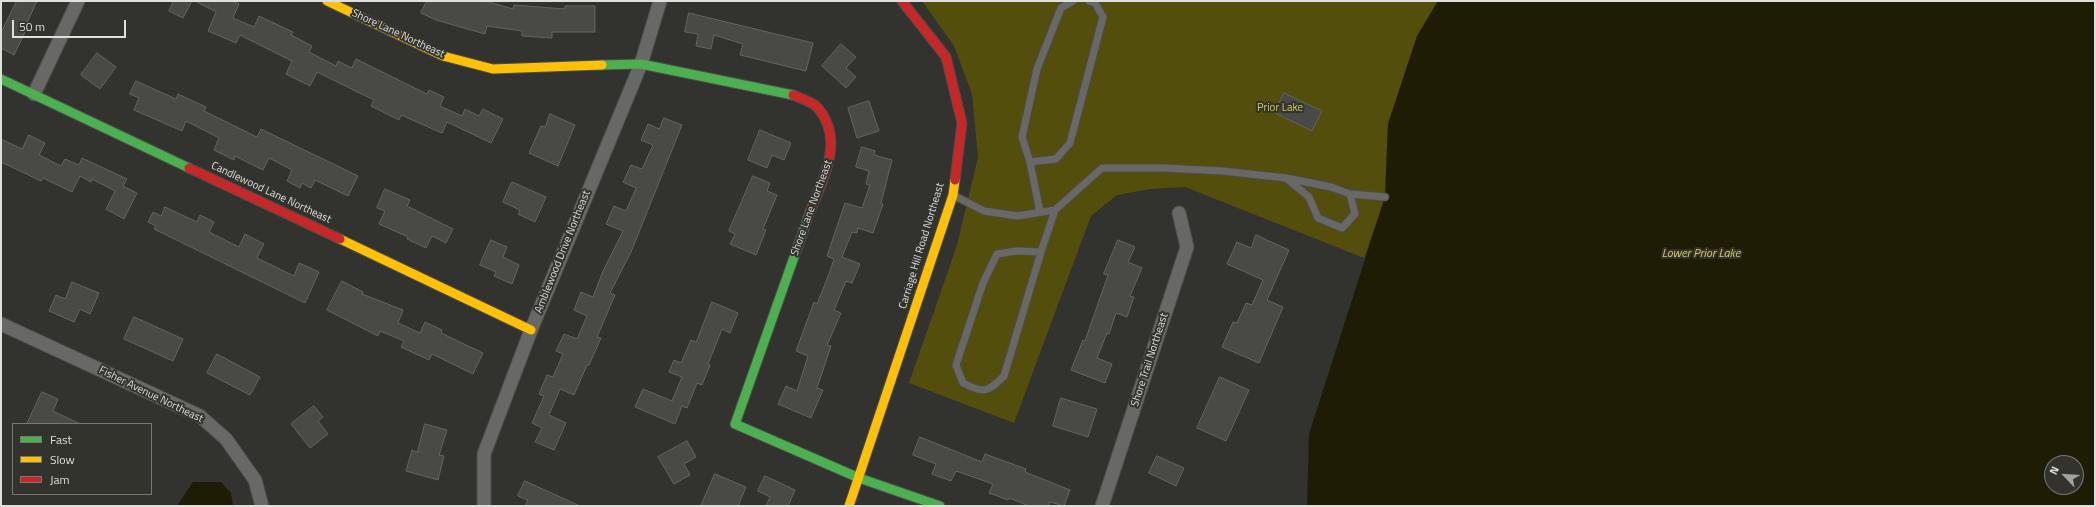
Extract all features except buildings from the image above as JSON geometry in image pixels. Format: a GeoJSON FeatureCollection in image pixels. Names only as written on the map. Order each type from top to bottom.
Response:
{"type":"FeatureCollection","features":[{"type":"Feature","properties":{"kind":"street"},"geometry":{"type":"LineString","coordinates":[[34,94],[78,1]]}},
{"type":"Feature","properties":{"kind":"street","name":"Shore Lane Northeast"},"geometry":{"type":"LineString","coordinates":[[327,1],[443,56],[493,69],[641,64],[792,94],[817,107],[830,130],[832,155],[735,424],[858,478],[940,506]]}},
{"type":"Feature","properties":{"kind":"street","name":"Amblewood Drive Northeast"},"geometry":{"type":"LineString","coordinates":[[484,506],[484,454],[531,330],[641,64],[660,1]]}},
{"type":"Feature","properties":{"kind":"street","name":"Carriage Hill Road Northeast"},"geometry":{"type":"LineString","coordinates":[[849,506],[953,195],[962,123],[946,57],[902,1]]}},
{"type":"Feature","properties":{"kind":"street","name":"Candlewood Lane Northeast"},"geometry":{"type":"LineString","coordinates":[[1,79],[531,330]]}},
{"type":"Feature","properties":{"kind":"street","name":"Shore Trail Northeast"},"geometry":{"type":"LineString","coordinates":[[1102,506],[1187,247],[1179,213]]}},
{"type":"Feature","properties":{"kind":"street","name":"Fisher Avenue Northeast"},"geometry":{"type":"LineString","coordinates":[[1,324],[200,416],[226,439],[255,480],[262,506]]}},
{"type":"Feature","properties":{"kind":"lane"},"geometry":{"type":"LineString","coordinates":[[1040,212],[1030,162],[1022,137],[1037,69],[1061,8],[1073,1]]}},
{"type":"Feature","properties":{"kind":"lane"},"geometry":{"type":"LineString","coordinates":[[1030,162],[1056,159],[1070,144],[1103,17],[1095,3],[1089,1]]}},
{"type":"Feature","properties":{"kind":"lane"},"geometry":{"type":"LineString","coordinates":[[1041,252],[1017,251],[997,254],[983,283],[956,365],[963,384],[978,391],[991,389],[1004,376],[1055,210],[1102,168],[1186,169],[1286,178],[1331,187],[1350,194],[1385,197]]}},
{"type":"Feature","properties":{"kind":"lane"},"geometry":{"type":"LineString","coordinates":[[1286,178],[1309,197],[1318,218],[1342,228],[1355,214],[1350,194]]}},
{"type":"Feature","properties":{"kind":"lane"},"geometry":{"type":"LineString","coordinates":[[953,195],[984,211],[1016,216],[1055,210]]}},
{"type":"Feature","properties":{"kind":"green space","name":"Prior Lake"},"geometry":{"type":"Polygon","coordinates":[[[922,1],[1438,1],[1417,36],[1388,124],[1385,197],[1364,258],[1185,187],[1150,189],[1117,195],[1091,216],[1014,423],[909,383],[957,245],[978,157],[972,94],[954,46],[922,1]]]}},
{"type":"Feature","properties":{"kind":"water","name":"Lower Prior Lake"},"geometry":{"type":"Polygon","coordinates":[[[1438,1],[2095,1],[2095,506],[1307,506],[1309,434],[1385,197],[1388,124],[1417,36],[1438,1]]]}},
{"type":"Feature","properties":{"kind":"water"},"geometry":{"type":"Polygon","coordinates":[[[193,482],[221,482],[231,493],[233,506],[177,506],[193,482]]]}},
{"type":"Feature","properties":{"kind":"traffic: fast"},"geometry":{"type":"LineString","coordinates":[[602,65],[641,64],[793,95]]}},
{"type":"Feature","properties":{"kind":"traffic: fast"},"geometry":{"type":"LineString","coordinates":[[1,79],[189,168]]}},
{"type":"Feature","properties":{"kind":"traffic: fast"},"geometry":{"type":"LineString","coordinates":[[810,212],[735,424],[859,478],[940,506]]}},
{"type":"Feature","properties":{"kind":"traffic: slow"},"geometry":{"type":"LineString","coordinates":[[327,1],[443,56],[493,69],[602,65]]}},
{"type":"Feature","properties":{"kind":"traffic: slow"},"geometry":{"type":"LineString","coordinates":[[849,506],[953,195],[955,180]]}},
{"type":"Feature","properties":{"kind":"traffic: slow"},"geometry":{"type":"LineString","coordinates":[[340,239],[531,330]]}},
{"type":"Feature","properties":{"kind":"traffic: jam"},"geometry":{"type":"LineString","coordinates":[[902,1],[946,57],[962,123],[955,180]]}},
{"type":"Feature","properties":{"kind":"traffic: jam"},"geometry":{"type":"LineString","coordinates":[[793,95],[810,102],[818,108],[826,121],[830,133],[831,146],[829,160],[821,186],[810,212]]}},
{"type":"Feature","properties":{"kind":"traffic: jam"},"geometry":{"type":"LineString","coordinates":[[189,168],[340,239]]}}]}
